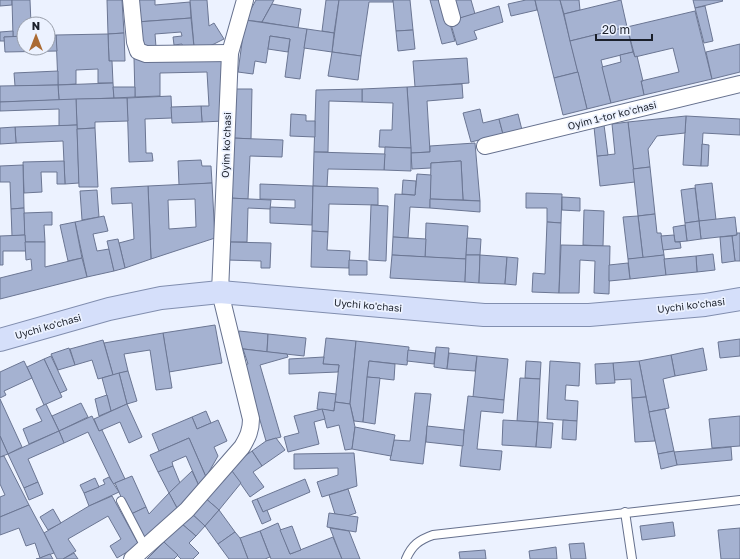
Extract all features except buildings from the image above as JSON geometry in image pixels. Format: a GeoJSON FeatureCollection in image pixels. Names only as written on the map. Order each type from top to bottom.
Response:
{"type":"FeatureCollection","features":[{"type":"Feature","properties":{"kind":"main road","name":"Uychi ko'chasi"},"geometry":{"type":"LineString","coordinates":[[0,340],[109,309],[162,298],[220,292],[484,315],[589,315],[706,305],[740,299]]}},
{"type":"Feature","properties":{"kind":"street"},"geometry":{"type":"LineString","coordinates":[[130,0],[135,42],[138,51],[146,54],[230,53]]}},
{"type":"Feature","properties":{"kind":"street","name":"Oyim koʻchasi"},"geometry":{"type":"LineString","coordinates":[[132,559],[186,510],[242,447],[250,433],[251,419],[220,292],[230,53],[245,0]]}},
{"type":"Feature","properties":{"kind":"street"},"geometry":{"type":"LineString","coordinates":[[447,0],[452,18]]}},
{"type":"Feature","properties":{"kind":"street","name":"Oyim 1-tor koʻchasi"},"geometry":{"type":"LineString","coordinates":[[485,146],[740,84]]}},
{"type":"Feature","properties":{"kind":"lane"},"geometry":{"type":"LineString","coordinates":[[406,559],[411,548],[420,540],[433,535],[740,500]]}},
{"type":"Feature","properties":{"kind":"lane"},"geometry":{"type":"LineString","coordinates":[[120,501],[145,547]]}},
{"type":"Feature","properties":{"kind":"lane"},"geometry":{"type":"LineString","coordinates":[[625,512],[632,559]]}}]}
